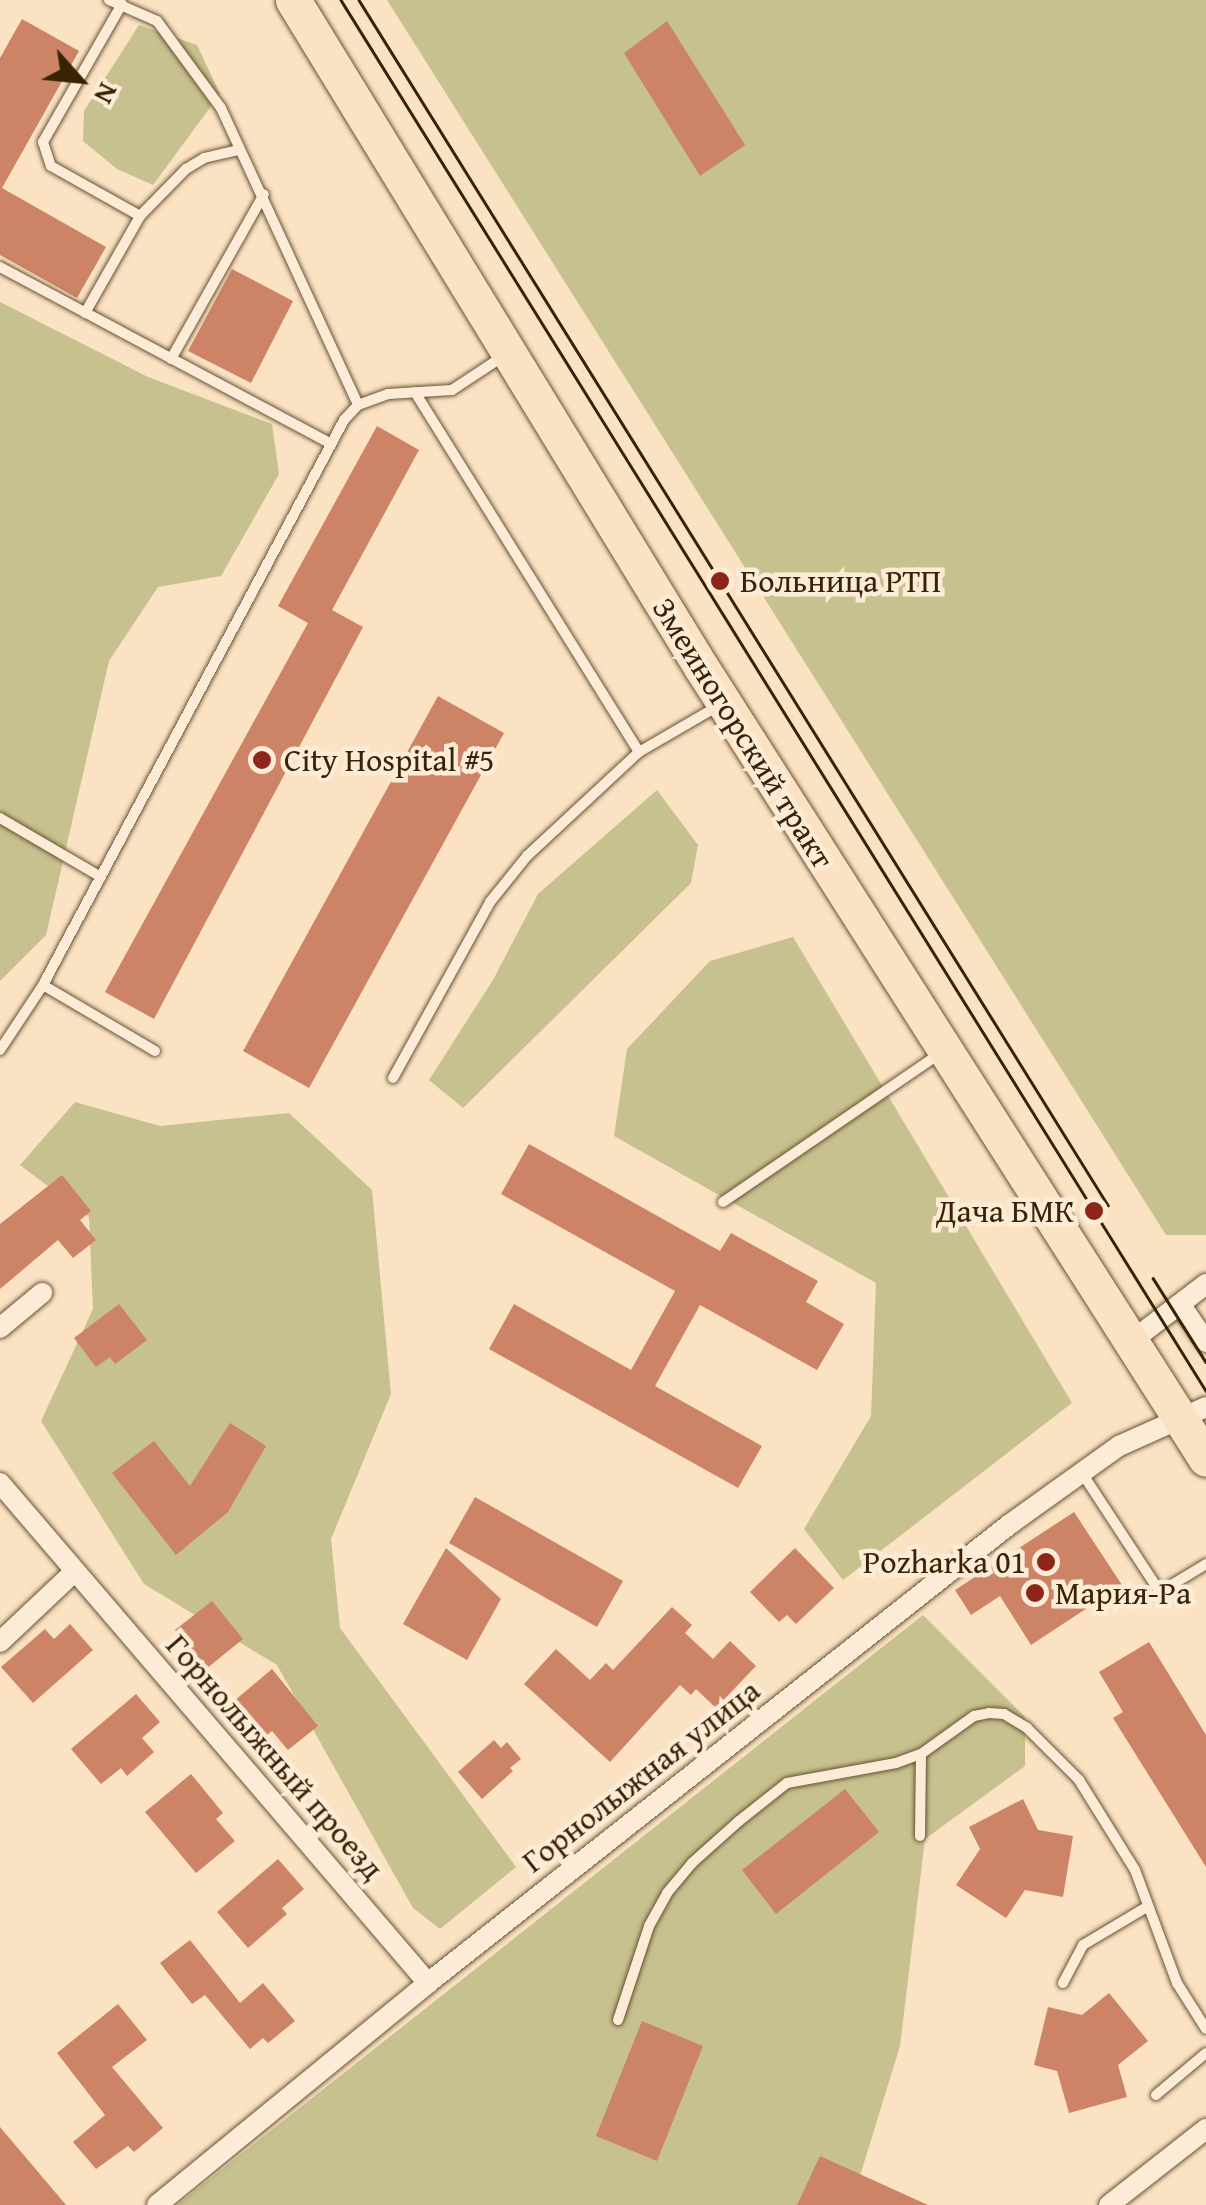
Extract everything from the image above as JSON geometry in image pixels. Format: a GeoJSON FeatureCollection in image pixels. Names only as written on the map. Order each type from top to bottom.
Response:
{"type":"FeatureCollection","features":[{"type":"Feature","properties":{"kind":"highway","name":"Змеиногорский тракт"},"geometry":{"type":"LineString","coordinates":[[294,0],[506,355],[1129,1342],[1193,1414],[1206,1459]]}},
{"type":"Feature","properties":{"kind":"street"},"geometry":{"type":"LineString","coordinates":[[1129,1342],[1206,1284]]}},
{"type":"Feature","properties":{"kind":"street"},"geometry":{"type":"LineString","coordinates":[[0,1328],[42,1293]]}},
{"type":"Feature","properties":{"kind":"street"},"geometry":{"type":"LineString","coordinates":[[1180,1304],[1206,1342]]}},
{"type":"Feature","properties":{"kind":"street","name":"Горнолыжная улица"},"geometry":{"type":"LineString","coordinates":[[157,2205],[926,1588],[1119,1446],[1193,1414]]}},
{"type":"Feature","properties":{"kind":"street","name":"Горнолыжный проезд"},"geometry":{"type":"LineString","coordinates":[[0,1483],[428,1984]]}},
{"type":"Feature","properties":{"kind":"street"},"geometry":{"type":"LineString","coordinates":[[0,1642],[74,1571]]}},
{"type":"Feature","properties":{"kind":"street"},"geometry":{"type":"LineString","coordinates":[[1109,2205],[1206,2129]]}},
{"type":"Feature","properties":{"kind":"lane"},"geometry":{"type":"LineString","coordinates":[[109,0],[157,22],[221,108],[264,194],[358,405]]}},
{"type":"Feature","properties":{"kind":"lane"},"geometry":{"type":"LineString","coordinates":[[122,4],[43,142],[44,154],[51,166],[140,216]]}},
{"type":"Feature","properties":{"kind":"lane"},"geometry":{"type":"LineString","coordinates":[[85,313],[140,216],[186,169],[204,158],[239,150]]}},
{"type":"Feature","properties":{"kind":"lane"},"geometry":{"type":"LineString","coordinates":[[171,359],[264,194]]}},
{"type":"Feature","properties":{"kind":"lane"},"geometry":{"type":"LineString","coordinates":[[0,267],[330,442]]}},
{"type":"Feature","properties":{"kind":"lane"},"geometry":{"type":"LineString","coordinates":[[0,1050],[43,985],[330,442],[358,405],[388,394],[452,390],[506,355]]}},
{"type":"Feature","properties":{"kind":"lane"},"geometry":{"type":"LineString","coordinates":[[415,392],[639,752]]}},
{"type":"Feature","properties":{"kind":"lane"},"geometry":{"type":"LineString","coordinates":[[393,1078],[490,902],[527,856],[639,752],[724,702]]}},
{"type":"Feature","properties":{"kind":"lane"},"geometry":{"type":"LineString","coordinates":[[0,818],[101,877]]}},
{"type":"Feature","properties":{"kind":"lane"},"geometry":{"type":"LineString","coordinates":[[43,985],[155,1050]]}},
{"type":"Feature","properties":{"kind":"lane"},"geometry":{"type":"LineString","coordinates":[[722,1202],[944,1051]]}},
{"type":"Feature","properties":{"kind":"lane"},"geometry":{"type":"LineString","coordinates":[[1082,1473],[1160,1592],[1206,1564]]}},
{"type":"Feature","properties":{"kind":"lane"},"geometry":{"type":"LineString","coordinates":[[618,2020],[649,1926],[667,1893],[692,1862],[787,1783],[803,1777],[865,1770],[922,1754],[974,1716],[1004,1714],[1027,1728],[1079,1780],[1134,1870],[1178,1984],[1206,2029]]}},
{"type":"Feature","properties":{"kind":"lane"},"geometry":{"type":"LineString","coordinates":[[920,1836],[922,1754]]}},
{"type":"Feature","properties":{"kind":"lane"},"geometry":{"type":"LineString","coordinates":[[1063,1983],[1083,1945],[1146,1908]]}},
{"type":"Feature","properties":{"kind":"lane"},"geometry":{"type":"LineString","coordinates":[[1156,2095],[1206,2053]]}},
{"type":"Feature","properties":{"kind":"shaded area"},"geometry":{"type":"Polygon","coordinates":[[[387,0],[1206,0],[1206,1235],[1166,1235],[387,0]]]}},
{"type":"Feature","properties":{"kind":"shaded area"},"geometry":{"type":"Polygon","coordinates":[[[139,25],[197,45],[220,94],[153,185],[117,169],[83,141],[84,111],[139,25]]]}},
{"type":"Feature","properties":{"kind":"shaded area"},"geometry":{"type":"Polygon","coordinates":[[[0,302],[148,377],[272,424],[279,474],[221,576],[158,587],[109,661],[46,935],[0,981],[0,302]]]}},
{"type":"Feature","properties":{"kind":"shaded area"},"geometry":{"type":"Polygon","coordinates":[[[657,790],[698,845],[691,883],[463,1108],[429,1080],[493,980],[538,894],[657,790]]]}},
{"type":"Feature","properties":{"kind":"shaded area"},"geometry":{"type":"Polygon","coordinates":[[[793,937],[1072,1403],[843,1580],[804,1529],[871,1416],[876,1283],[614,1136],[627,1049],[710,961],[793,937]]]}},
{"type":"Feature","properties":{"kind":"shaded area"},"geometry":{"type":"Polygon","coordinates":[[[75,1102],[160,1126],[289,1113],[372,1190],[391,1394],[331,1539],[340,1628],[516,1867],[440,1929],[413,1908],[277,1665],[144,1584],[41,1421],[93,1309],[89,1217],[20,1165],[75,1102]]]}},
{"type":"Feature","properties":{"kind":"shaded area"},"geometry":{"type":"Polygon","coordinates":[[[923,1615],[1025,1717],[1025,1766],[925,1839],[900,2046],[851,2205],[177,2205],[923,1615]]]}},
{"type":"Feature","properties":{"kind":"building"},"geometry":{"type":"Polygon","coordinates":[[[22,19],[79,51],[2,188],[106,247],[77,298],[0,255],[0,58],[22,19]]]}},
{"type":"Feature","properties":{"kind":"building"},"geometry":{"type":"Polygon","coordinates":[[[667,21],[745,145],[700,176],[624,53],[667,21]]]}},
{"type":"Feature","properties":{"kind":"building"},"geometry":{"type":"Polygon","coordinates":[[[232,269],[293,301],[251,383],[188,351],[232,269]]]}},
{"type":"Feature","properties":{"kind":"building","name":"City Hospital #5"},"geometry":{"type":"Polygon","coordinates":[[[377,426],[419,450],[332,610],[363,627],[154,1019],[105,992],[308,623],[278,606],[377,426]]]}},
{"type":"Feature","properties":{"kind":"building"},"geometry":{"type":"Polygon","coordinates":[[[438,696],[504,733],[309,1088],[243,1051],[438,696]]]}},
{"type":"Feature","properties":{"kind":"building"},"geometry":{"type":"Polygon","coordinates":[[[529,1144],[720,1251],[731,1233],[818,1281],[806,1302],[844,1324],[817,1370],[700,1305],[655,1386],[762,1446],[738,1488],[489,1349],[514,1304],[631,1370],[675,1291],[501,1194],[529,1144]]]}},
{"type":"Feature","properties":{"kind":"building"},"geometry":{"type":"Polygon","coordinates":[[[62,1175],[91,1211],[80,1220],[96,1240],[73,1258],[58,1240],[0,1289],[0,1224],[62,1175]]]}},
{"type":"Feature","properties":{"kind":"building"},"geometry":{"type":"Polygon","coordinates":[[[119,1304],[147,1340],[115,1364],[110,1357],[96,1367],[74,1338],[119,1304]]]}},
{"type":"Feature","properties":{"kind":"building"},"geometry":{"type":"Polygon","coordinates":[[[230,1423],[266,1446],[228,1512],[176,1555],[112,1473],[154,1441],[190,1486],[230,1423]]]}},
{"type":"Feature","properties":{"kind":"building"},"geometry":{"type":"Polygon","coordinates":[[[475,1497],[623,1581],[597,1627],[449,1543],[475,1497]]]}},
{"type":"Feature","properties":{"kind":"building"},"geometry":{"type":"Polygon","coordinates":[[[1074,1512],[1122,1585],[1031,1645],[1000,1596],[971,1615],[955,1590],[1074,1512]]]}},
{"type":"Feature","properties":{"kind":"building"},"geometry":{"type":"Polygon","coordinates":[[[446,1548],[501,1599],[467,1660],[403,1624],[446,1548]]]}},
{"type":"Feature","properties":{"kind":"building"},"geometry":{"type":"Polygon","coordinates":[[[795,1548],[834,1588],[796,1624],[787,1615],[779,1622],[750,1592],[795,1548]]]}},
{"type":"Feature","properties":{"kind":"building"},"geometry":{"type":"Polygon","coordinates":[[[212,1601],[243,1639],[206,1669],[175,1630],[212,1601]]]}},
{"type":"Feature","properties":{"kind":"building"},"geometry":{"type":"Polygon","coordinates":[[[672,1607],[692,1625],[685,1633],[713,1659],[730,1641],[756,1666],[716,1708],[696,1689],[691,1695],[680,1685],[610,1762],[524,1684],[556,1649],[590,1680],[606,1663],[613,1670],[672,1607]]]}},
{"type":"Feature","properties":{"kind":"building"},"geometry":{"type":"Polygon","coordinates":[[[70,1624],[93,1650],[33,1703],[1,1667],[45,1629],[54,1639],[70,1624]]]}},
{"type":"Feature","properties":{"kind":"building"},"geometry":{"type":"Polygon","coordinates":[[[1149,1642],[1206,1735],[1206,1867],[1113,1718],[1123,1712],[1099,1672],[1149,1642]]]}},
{"type":"Feature","properties":{"kind":"building"},"geometry":{"type":"Polygon","coordinates":[[[272,1669],[318,1726],[288,1750],[272,1731],[264,1737],[234,1701],[272,1669]]]}},
{"type":"Feature","properties":{"kind":"building"},"geometry":{"type":"Polygon","coordinates":[[[136,1694],[160,1722],[142,1738],[154,1752],[127,1776],[121,1768],[101,1784],[71,1749],[136,1694]]]}},
{"type":"Feature","properties":{"kind":"building"},"geometry":{"type":"Polygon","coordinates":[[[494,1740],[501,1748],[507,1742],[521,1759],[482,1799],[458,1772],[494,1740]]]}},
{"type":"Feature","properties":{"kind":"building"},"geometry":{"type":"Polygon","coordinates":[[[191,1774],[223,1813],[216,1819],[235,1841],[196,1873],[145,1812],[191,1774]]]}},
{"type":"Feature","properties":{"kind":"building"},"geometry":{"type":"Polygon","coordinates":[[[845,1789],[879,1832],[776,1914],[742,1870],[845,1789]]]}},
{"type":"Feature","properties":{"kind":"building"},"geometry":{"type":"Polygon","coordinates":[[[1023,1799],[1038,1830],[1073,1836],[1063,1897],[1025,1890],[1006,1918],[956,1885],[980,1849],[969,1827],[1023,1799]]]}},
{"type":"Feature","properties":{"kind":"building"},"geometry":{"type":"Polygon","coordinates":[[[278,1859],[304,1889],[282,1908],[287,1914],[248,1948],[217,1912],[278,1859]]]}},
{"type":"Feature","properties":{"kind":"building"},"geometry":{"type":"Polygon","coordinates":[[[190,1940],[240,2003],[263,1983],[295,2021],[268,2043],[263,2038],[250,2049],[205,1995],[192,2004],[160,1963],[190,1940]]]}},
{"type":"Feature","properties":{"kind":"building"},"geometry":{"type":"Polygon","coordinates":[[[1109,1993],[1148,2041],[1118,2065],[1127,2097],[1069,2113],[1057,2071],[1034,2065],[1048,2007],[1082,2015],[1109,1993]]]}},
{"type":"Feature","properties":{"kind":"building"},"geometry":{"type":"Polygon","coordinates":[[[118,2004],[147,2040],[112,2067],[163,2128],[134,2152],[128,2146],[96,2169],[73,2142],[105,2115],[57,2053],[118,2004]]]}},
{"type":"Feature","properties":{"kind":"building"},"geometry":{"type":"Polygon","coordinates":[[[642,2021],[703,2046],[657,2161],[596,2136],[642,2021]]]}},
{"type":"Feature","properties":{"kind":"building"},"geometry":{"type":"Polygon","coordinates":[[[0,2127],[66,2205],[0,2205],[0,2127]]]}},
{"type":"Feature","properties":{"kind":"building"},"geometry":{"type":"Polygon","coordinates":[[[820,2156],[928,2205],[797,2205],[820,2156]]]}},
{"type":"Feature","properties":{"kind":"tram line"},"geometry":{"type":"LineString","coordinates":[[341,0],[1206,1391]]}},
{"type":"Feature","properties":{"kind":"tram line"},"geometry":{"type":"LineString","coordinates":[[359,0],[1108,1205]]}},
{"type":"Feature","properties":{"kind":"tram line"},"geometry":{"type":"LineString","coordinates":[[1153,1278],[1206,1362]]}},
{"type":"Feature","properties":{"kind":"place","name":"Больница РТП"},"geometry":{"type":"Point","coordinates":[720,581]}},
{"type":"Feature","properties":{"kind":"place","name":"City Hospital #5"},"geometry":{"type":"Point","coordinates":[262,760]}},
{"type":"Feature","properties":{"kind":"place","name":"Дача БМК"},"geometry":{"type":"Point","coordinates":[1094,1211]}},
{"type":"Feature","properties":{"kind":"place","name":"Pozharka 01"},"geometry":{"type":"Point","coordinates":[1046,1562]}},
{"type":"Feature","properties":{"kind":"place","name":"Мария-Ра"},"geometry":{"type":"Point","coordinates":[1035,1593]}}]}
